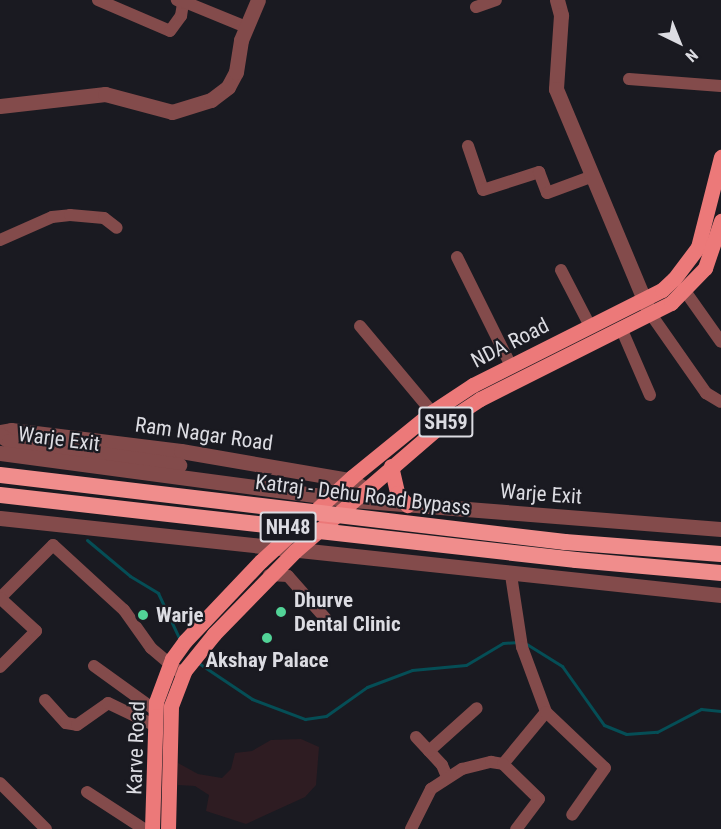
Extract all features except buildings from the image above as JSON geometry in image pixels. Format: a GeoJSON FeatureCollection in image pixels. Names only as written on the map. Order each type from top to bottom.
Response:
{"type":"FeatureCollection","features":[{"type":"Feature","properties":{"kind":"highway","name":"Katraj - Dehu Road Bypass"},"geometry":{"type":"LineString","coordinates":[[0,475],[565,542],[721,554]]}},
{"type":"Feature","properties":{"kind":"highway","name":"Katraj - Dehu Road Bypass"},"geometry":{"type":"LineString","coordinates":[[0,495],[576,560],[721,573]]}},
{"type":"Feature","properties":{"kind":"main road","name":"NDA Road"},"geometry":{"type":"LineString","coordinates":[[647,306],[692,260],[720,165]]}},
{"type":"Feature","properties":{"kind":"main road","name":"NDA Road"},"geometry":{"type":"LineString","coordinates":[[274,549],[341,488],[432,412],[511,366],[590,326],[685,291],[705,268],[721,221]]}},
{"type":"Feature","properties":{"kind":"main road","name":"SH59"},"geometry":{"type":"LineString","coordinates":[[621,328],[647,306]]}},
{"type":"Feature","properties":{"kind":"main road","name":"NDA Road"},"geometry":{"type":"LineString","coordinates":[[295,551],[391,466],[464,409],[621,328]]}},
{"type":"Feature","properties":{"kind":"main road"},"geometry":{"type":"LineString","coordinates":[[391,466],[397,493],[407,505]]}},
{"type":"Feature","properties":{"kind":"main road","name":"Karve Road"},"geometry":{"type":"LineString","coordinates":[[152,829],[155,717],[171,662],[185,640],[274,549]]}},
{"type":"Feature","properties":{"kind":"main road","name":"SH59"},"geometry":{"type":"LineString","coordinates":[[270,574],[295,551]]}},
{"type":"Feature","properties":{"kind":"main road","name":"Karve Road"},"geometry":{"type":"LineString","coordinates":[[168,829],[171,706],[184,672],[197,654],[270,574]]}},
{"type":"Feature","properties":{"kind":"street"},"geometry":{"type":"LineString","coordinates":[[98,0],[170,31],[177,26],[180,1],[246,27]]}},
{"type":"Feature","properties":{"kind":"street"},"geometry":{"type":"LineString","coordinates":[[0,106],[105,94],[172,112],[211,100],[228,87],[236,72],[246,27],[258,0]]}},
{"type":"Feature","properties":{"kind":"street"},"geometry":{"type":"LineString","coordinates":[[476,7],[496,0]]}},
{"type":"Feature","properties":{"kind":"street"},"geometry":{"type":"LineString","coordinates":[[557,0],[561,15],[556,89],[647,306],[705,393],[721,402]]}},
{"type":"Feature","properties":{"kind":"street"},"geometry":{"type":"LineString","coordinates":[[629,79],[721,86]]}},
{"type":"Feature","properties":{"kind":"street"},"geometry":{"type":"LineString","coordinates":[[468,146],[483,190],[539,172],[547,193],[593,176]]}},
{"type":"Feature","properties":{"kind":"street"},"geometry":{"type":"LineString","coordinates":[[0,240],[52,217],[70,215],[104,218],[117,228]]}},
{"type":"Feature","properties":{"kind":"street"},"geometry":{"type":"LineString","coordinates":[[457,257],[511,366]]}},
{"type":"Feature","properties":{"kind":"street"},"geometry":{"type":"LineString","coordinates":[[561,270],[590,326]]}},
{"type":"Feature","properties":{"kind":"street"},"geometry":{"type":"LineString","coordinates":[[685,291],[721,342]]}},
{"type":"Feature","properties":{"kind":"street"},"geometry":{"type":"LineString","coordinates":[[360,326],[432,412]]}},
{"type":"Feature","properties":{"kind":"street"},"geometry":{"type":"LineString","coordinates":[[621,328],[650,395]]}},
{"type":"Feature","properties":{"kind":"street","name":"Ram Nagar Road"},"geometry":{"type":"LineString","coordinates":[[0,434],[9,441],[341,488],[358,494]]}},
{"type":"Feature","properties":{"kind":"street","name":"Warje Exit"},"geometry":{"type":"LineString","coordinates":[[0,453],[341,488]]}},
{"type":"Feature","properties":{"kind":"street","name":"Warje Exit"},"geometry":{"type":"LineString","coordinates":[[358,494],[407,505],[721,529]]}},
{"type":"Feature","properties":{"kind":"street"},"geometry":{"type":"LineString","coordinates":[[0,518],[511,575],[721,595]]}},
{"type":"Feature","properties":{"kind":"street"},"geometry":{"type":"LineString","coordinates":[[0,667],[36,631],[0,598],[53,545],[124,610],[151,648],[184,672]]}},
{"type":"Feature","properties":{"kind":"street"},"geometry":{"type":"LineString","coordinates":[[270,574],[288,576],[326,619]]}},
{"type":"Feature","properties":{"kind":"street"},"geometry":{"type":"LineString","coordinates":[[511,575],[522,647],[546,712],[605,768],[572,815]]}},
{"type":"Feature","properties":{"kind":"street"},"geometry":{"type":"LineString","coordinates":[[94,666],[155,717]]}},
{"type":"Feature","properties":{"kind":"street"},"geometry":{"type":"LineString","coordinates":[[45,700],[66,723],[76,725],[108,703],[155,717]]}},
{"type":"Feature","properties":{"kind":"street"},"geometry":{"type":"LineString","coordinates":[[429,751],[477,708]]}},
{"type":"Feature","properties":{"kind":"street"},"geometry":{"type":"LineString","coordinates":[[503,764],[546,712]]}},
{"type":"Feature","properties":{"kind":"street"},"geometry":{"type":"LineString","coordinates":[[416,738],[442,765],[447,777]]}},
{"type":"Feature","properties":{"kind":"street"},"geometry":{"type":"LineString","coordinates":[[411,829],[431,789],[447,777],[491,762],[503,764],[539,799],[516,829]]}},
{"type":"Feature","properties":{"kind":"street"},"geometry":{"type":"LineString","coordinates":[[0,784],[46,829]]}},
{"type":"Feature","properties":{"kind":"street"},"geometry":{"type":"LineString","coordinates":[[87,792],[144,829]]}},
{"type":"Feature","properties":{"kind":"shaded area"},"geometry":{"type":"Polygon","coordinates":[[[301,739],[319,747],[316,785],[305,797],[246,824],[206,811],[209,795],[195,786],[178,785],[178,763],[198,774],[222,778],[231,769],[235,753],[252,751],[271,740],[301,739]]]}},
{"type":"Feature","properties":{"kind":"waterway"},"geometry":{"type":"LineString","coordinates":[[87,540],[130,576],[158,593],[180,640]]}},
{"type":"Feature","properties":{"kind":"waterway"},"geometry":{"type":"LineString","coordinates":[[197,662],[252,699],[305,719],[326,716],[367,687],[412,670],[466,665],[503,643],[519,642]]}},
{"type":"Feature","properties":{"kind":"waterway"},"geometry":{"type":"LineString","coordinates":[[525,643],[562,666],[604,725],[626,734],[657,732],[701,709],[721,711]]}},
{"type":"Feature","properties":{"kind":"place","name":"Dhurve Dental Clinic"},"geometry":{"type":"Point","coordinates":[281,612]}},
{"type":"Feature","properties":{"kind":"place","name":"Warje"},"geometry":{"type":"Point","coordinates":[143,615]}},
{"type":"Feature","properties":{"kind":"place","name":"Akshay Palace"},"geometry":{"type":"Point","coordinates":[267,638]}}]}
